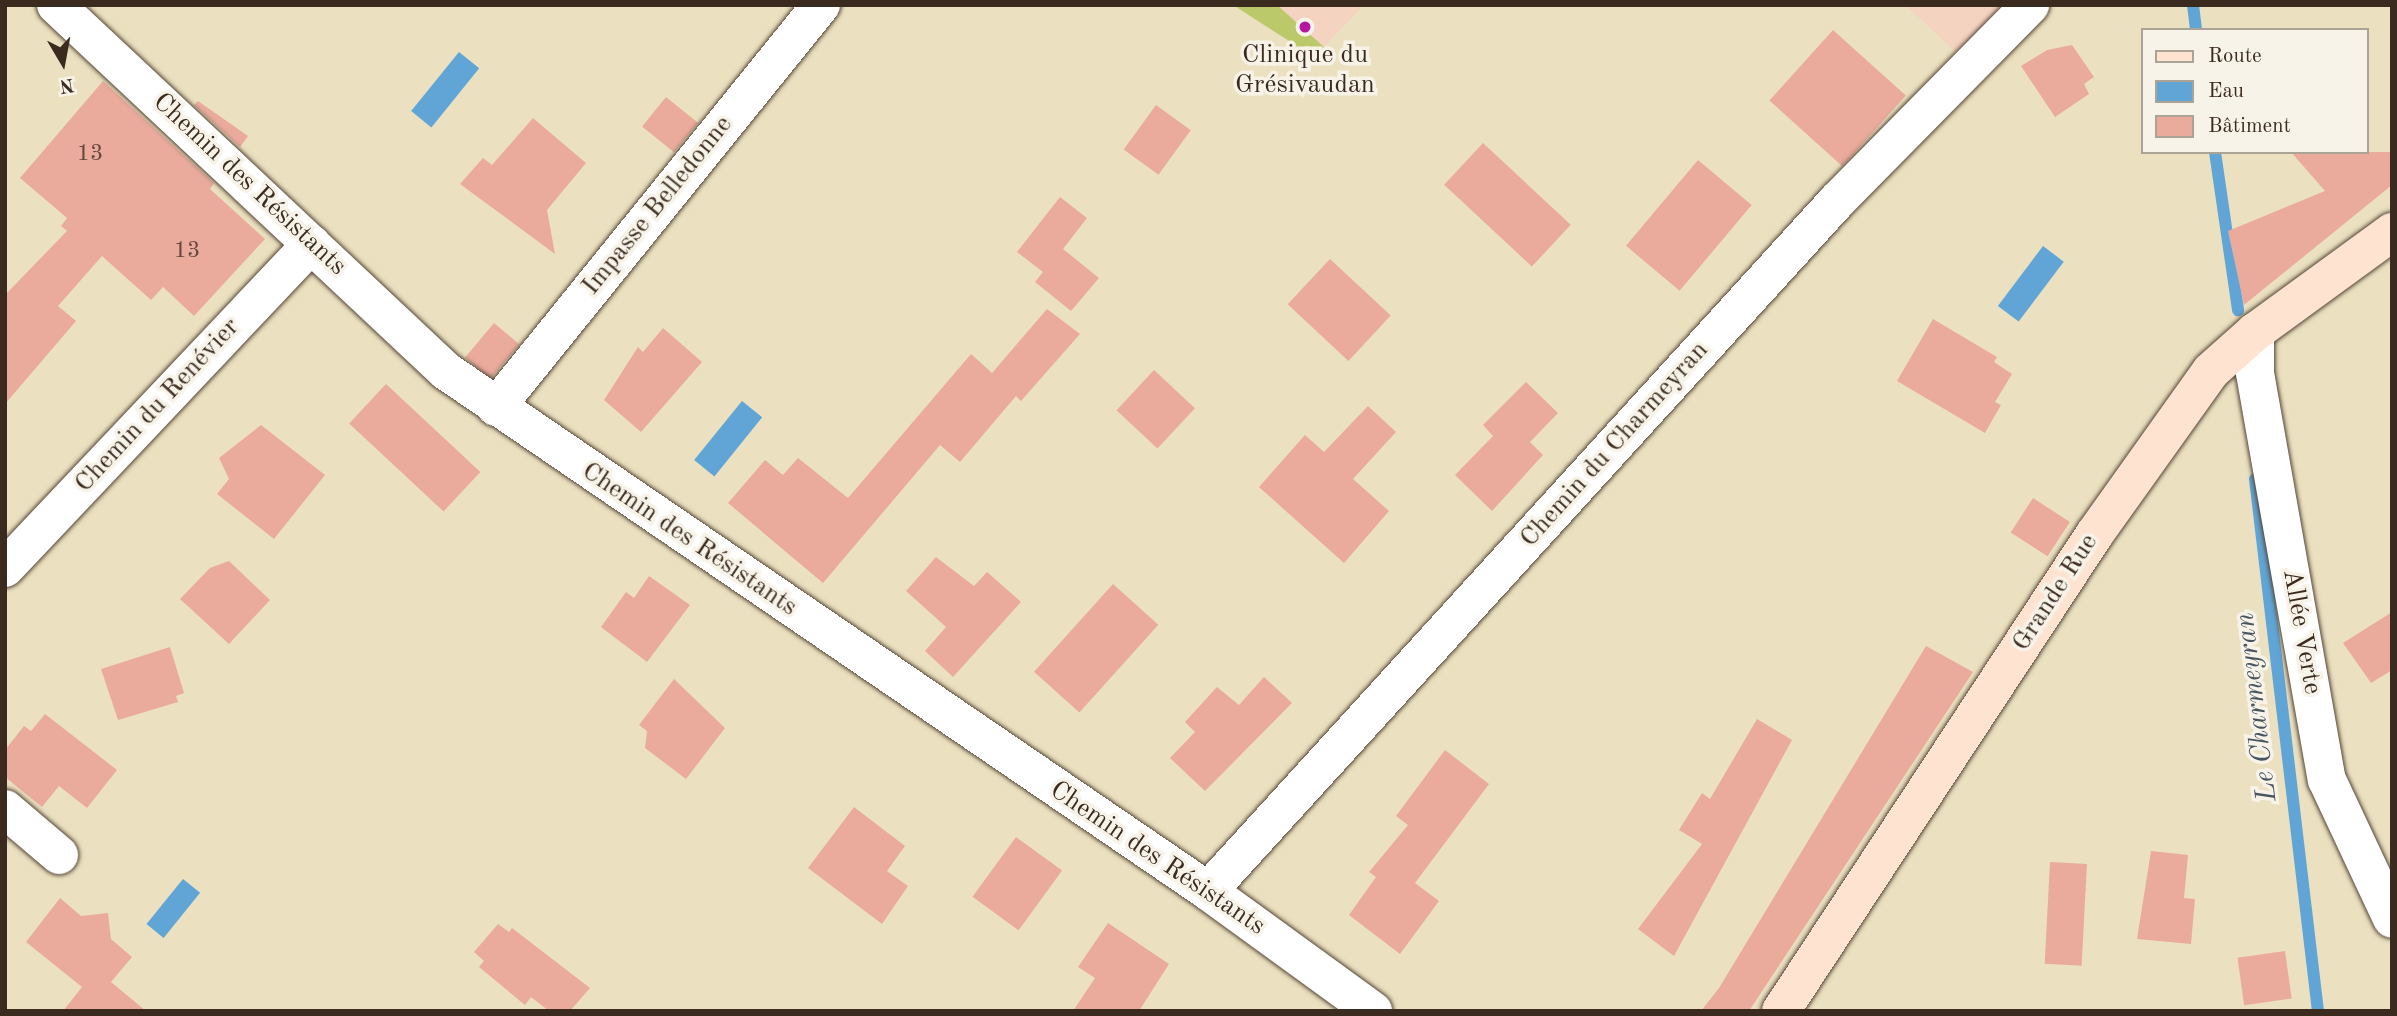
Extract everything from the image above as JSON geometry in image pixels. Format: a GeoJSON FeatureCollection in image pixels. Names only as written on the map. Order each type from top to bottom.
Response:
{"type":"FeatureCollection","features":[{"type":"Feature","properties":{"kind":"street","name":"Chemin des Résistants"},"geometry":{"type":"LineString","coordinates":[[57,5],[446,371],[1208,891],[1373,1011]]}},
{"type":"Feature","properties":{"kind":"street","name":"Impasse Belledonne"},"geometry":{"type":"LineString","coordinates":[[496,407],[821,5]]}},
{"type":"Feature","properties":{"kind":"street","name":"Chemin du Charmeyran"},"geometry":{"type":"LineString","coordinates":[[1208,891],[1828,211],[2030,5]]}},
{"type":"Feature","properties":{"kind":"street","name":"Grande Rue"},"geometry":{"type":"LineString","coordinates":[[1781,1011],[2094,535],[2211,371],[2256,332],[2392,232]]}},
{"type":"Feature","properties":{"kind":"street","name":"Chemin du Renévier"},"geometry":{"type":"LineString","coordinates":[[5,568],[312,244]]}},
{"type":"Feature","properties":{"kind":"street","name":"Allée Verte"},"geometry":{"type":"LineString","coordinates":[[2256,332],[2255,373],[2327,780],[2392,919]]}},
{"type":"Feature","properties":{"kind":"street"},"geometry":{"type":"LineString","coordinates":[[5,809],[59,855]]}},
{"type":"Feature","properties":{"kind":"shaded area","name":"Clinique du Grésivaudan"},"geometry":{"type":"Polygon","coordinates":[[[1233,5],[1364,5],[1314,57],[1233,5]]]}},
{"type":"Feature","properties":{"kind":"shaded area"},"geometry":{"type":"Polygon","coordinates":[[[1905,5],[2003,5],[1956,52],[1905,5]]]}},
{"type":"Feature","properties":{"kind":"green space"},"geometry":{"type":"Polygon","coordinates":[[[1233,5],[1277,5],[1324,47],[1314,57],[1233,5]]]}},
{"type":"Feature","properties":{"kind":"water"},"geometry":{"type":"Polygon","coordinates":[[[459,52],[479,68],[431,127],[411,111],[459,52]]]}},
{"type":"Feature","properties":{"kind":"water"},"geometry":{"type":"Polygon","coordinates":[[[2043,246],[2064,262],[2019,322],[1998,306],[2043,246]]]}},
{"type":"Feature","properties":{"kind":"water"},"geometry":{"type":"Polygon","coordinates":[[[742,401],[762,417],[714,476],[694,460],[742,401]]]}},
{"type":"Feature","properties":{"kind":"water"},"geometry":{"type":"Polygon","coordinates":[[[183,879],[200,893],[164,938],[146,924],[183,879]]]}},
{"type":"Feature","properties":{"kind":"building"},"geometry":{"type":"Polygon","coordinates":[[[1833,30],[1906,96],[1842,166],[1769,101],[1833,30]]]}},
{"type":"Feature","properties":{"kind":"building"},"geometry":{"type":"Polygon","coordinates":[[[2072,45],[2094,77],[2084,84],[2089,94],[2055,117],[2021,66],[2047,50],[2072,45]]]}},
{"type":"Feature","properties":{"kind":"building"},"geometry":{"type":"Polygon","coordinates":[[[103,81],[214,183],[210,189],[265,239],[194,316],[163,287],[151,300],[102,256],[58,306],[76,321],[5,404],[5,295],[67,231],[61,226],[67,218],[20,178],[103,81]]]}},
{"type":"Feature","properties":{"kind":"building"},"geometry":{"type":"Polygon","coordinates":[[[666,97],[698,123],[674,152],[642,127],[666,97]]]}},
{"type":"Feature","properties":{"kind":"building"},"geometry":{"type":"Polygon","coordinates":[[[198,101],[248,136],[240,147],[194,105],[198,101]]]}},
{"type":"Feature","properties":{"kind":"building"},"geometry":{"type":"Polygon","coordinates":[[[1156,105],[1191,130],[1158,175],[1124,149],[1156,105]]]}},
{"type":"Feature","properties":{"kind":"building"},"geometry":{"type":"Polygon","coordinates":[[[533,118],[586,163],[547,210],[555,254],[460,184],[483,158],[492,165],[533,118]]]}},
{"type":"Feature","properties":{"kind":"building"},"geometry":{"type":"Polygon","coordinates":[[[1483,143],[1571,225],[1532,267],[1444,185],[1483,143]]]}},
{"type":"Feature","properties":{"kind":"building"},"geometry":{"type":"Polygon","coordinates":[[[2392,152],[2392,185],[2244,305],[2228,231],[2325,191],[2293,154],[2392,152]]]}},
{"type":"Feature","properties":{"kind":"building"},"geometry":{"type":"Polygon","coordinates":[[[1698,160],[1752,205],[1680,291],[1626,246],[1698,160]]]}},
{"type":"Feature","properties":{"kind":"building"},"geometry":{"type":"Polygon","coordinates":[[[1060,197],[1087,218],[1063,249],[1099,278],[1071,311],[1035,282],[1043,272],[1017,252],[1060,197]]]}},
{"type":"Feature","properties":{"kind":"building"},"geometry":{"type":"Polygon","coordinates":[[[1330,259],[1391,316],[1348,361],[1288,304],[1330,259]]]}},
{"type":"Feature","properties":{"kind":"building"},"geometry":{"type":"Polygon","coordinates":[[[1047,309],[1080,334],[1021,401],[1016,396],[960,462],[940,445],[823,583],[728,503],[765,460],[783,475],[798,458],[848,498],[971,354],[992,373],[1047,309]]]}},
{"type":"Feature","properties":{"kind":"building"},"geometry":{"type":"Polygon","coordinates":[[[1933,319],[1997,357],[1994,362],[2012,374],[1995,402],[2001,405],[1985,433],[1897,381],[1933,319]]]}},
{"type":"Feature","properties":{"kind":"building"},"geometry":{"type":"Polygon","coordinates":[[[494,323],[519,344],[490,379],[465,357],[494,323]]]}},
{"type":"Feature","properties":{"kind":"building"},"geometry":{"type":"Polygon","coordinates":[[[663,328],[702,362],[641,432],[604,400],[638,347],[643,352],[663,328]]]}},
{"type":"Feature","properties":{"kind":"building"},"geometry":{"type":"Polygon","coordinates":[[[1154,370],[1195,408],[1157,448],[1116,410],[1154,370]]]}},
{"type":"Feature","properties":{"kind":"building"},"geometry":{"type":"Polygon","coordinates":[[[1526,382],[1558,413],[1530,442],[1543,455],[1492,511],[1455,475],[1493,436],[1483,425],[1526,382]]]}},
{"type":"Feature","properties":{"kind":"building"},"geometry":{"type":"Polygon","coordinates":[[[386,384],[480,472],[444,511],[349,423],[386,384]]]}},
{"type":"Feature","properties":{"kind":"building"},"geometry":{"type":"Polygon","coordinates":[[[1368,406],[1396,432],[1353,479],[1389,511],[1344,563],[1259,487],[1305,435],[1324,452],[1368,406]]]}},
{"type":"Feature","properties":{"kind":"building"},"geometry":{"type":"Polygon","coordinates":[[[261,425],[325,475],[274,539],[217,494],[229,479],[219,458],[261,425]]]}},
{"type":"Feature","properties":{"kind":"building"},"geometry":{"type":"Polygon","coordinates":[[[2033,498],[2070,522],[2048,556],[2011,532],[2033,498]]]}},
{"type":"Feature","properties":{"kind":"building"},"geometry":{"type":"Polygon","coordinates":[[[936,557],[974,586],[987,572],[1021,602],[953,677],[925,651],[946,627],[906,591],[936,557]]]}},
{"type":"Feature","properties":{"kind":"building"},"geometry":{"type":"Polygon","coordinates":[[[229,561],[270,600],[229,644],[180,599],[210,568],[229,561]]]}},
{"type":"Feature","properties":{"kind":"building"},"geometry":{"type":"Polygon","coordinates":[[[649,576],[690,605],[647,662],[601,627],[626,592],[634,598],[649,576]]]}},
{"type":"Feature","properties":{"kind":"building"},"geometry":{"type":"Polygon","coordinates":[[[1113,584],[1158,625],[1079,713],[1034,672],[1113,584]]]}},
{"type":"Feature","properties":{"kind":"building"},"geometry":{"type":"Polygon","coordinates":[[[2392,612],[2392,670],[2371,683],[2343,643],[2392,612]]]}},
{"type":"Feature","properties":{"kind":"building"},"geometry":{"type":"Polygon","coordinates":[[[1926,646],[1973,672],[1749,1011],[1701,1011],[1719,988],[1926,646]]]}},
{"type":"Feature","properties":{"kind":"building"},"geometry":{"type":"Polygon","coordinates":[[[170,647],[184,693],[176,696],[178,702],[118,720],[101,669],[170,647]]]}},
{"type":"Feature","properties":{"kind":"building"},"geometry":{"type":"Polygon","coordinates":[[[1264,677],[1292,703],[1205,791],[1170,758],[1195,732],[1185,722],[1217,687],[1239,705],[1264,677]]]}},
{"type":"Feature","properties":{"kind":"building"},"geometry":{"type":"Polygon","coordinates":[[[674,679],[725,728],[686,779],[645,748],[647,731],[639,725],[674,679]]]}},
{"type":"Feature","properties":{"kind":"building"},"geometry":{"type":"Polygon","coordinates":[[[45,714],[117,770],[87,808],[59,786],[42,807],[5,777],[5,750],[24,726],[31,731],[45,714]]]}},
{"type":"Feature","properties":{"kind":"building"},"geometry":{"type":"Polygon","coordinates":[[[1757,719],[1792,740],[1674,956],[1638,929],[1702,844],[1679,830],[1702,793],[1710,799],[1757,719]]]}},
{"type":"Feature","properties":{"kind":"building"},"geometry":{"type":"Polygon","coordinates":[[[1445,750],[1489,784],[1415,883],[1439,901],[1400,954],[1349,915],[1376,877],[1369,872],[1408,825],[1396,816],[1445,750]]]}},
{"type":"Feature","properties":{"kind":"building"},"geometry":{"type":"Polygon","coordinates":[[[854,807],[905,846],[887,871],[908,886],[882,924],[808,868],[854,807]]]}},
{"type":"Feature","properties":{"kind":"building"},"geometry":{"type":"Polygon","coordinates":[[[1016,837],[1062,871],[1019,930],[973,897],[1016,837]]]}},
{"type":"Feature","properties":{"kind":"building"},"geometry":{"type":"Polygon","coordinates":[[[2151,851],[2188,855],[2184,898],[2195,899],[2191,944],[2137,939],[2151,851]]]}},
{"type":"Feature","properties":{"kind":"building"},"geometry":{"type":"Polygon","coordinates":[[[2050,862],[2087,864],[2082,966],[2045,964],[2050,862]]]}},
{"type":"Feature","properties":{"kind":"building"},"geometry":{"type":"Polygon","coordinates":[[[60,898],[81,916],[108,913],[111,939],[132,957],[111,982],[146,1011],[63,1011],[82,987],[26,942],[60,898]]]}},
{"type":"Feature","properties":{"kind":"building"},"geometry":{"type":"Polygon","coordinates":[[[1108,923],[1169,964],[1139,1011],[1073,1011],[1095,978],[1078,967],[1108,923]]]}},
{"type":"Feature","properties":{"kind":"building"},"geometry":{"type":"Polygon","coordinates":[[[498,924],[509,932],[512,928],[590,988],[570,1011],[549,1011],[531,997],[525,1005],[479,967],[484,961],[474,952],[498,924]]]}},
{"type":"Feature","properties":{"kind":"building"},"geometry":{"type":"Polygon","coordinates":[[[2285,951],[2292,999],[2244,1005],[2237,958],[2285,951]]]}},
{"type":"Feature","properties":{"kind":"waterway","name":"Le Charmeyran"},"geometry":{"type":"LineString","coordinates":[[2193,5],[2196,28]]}},
{"type":"Feature","properties":{"kind":"waterway","name":"Le Charmeyran"},"geometry":{"type":"LineString","coordinates":[[2215,154],[2238,310]]}},
{"type":"Feature","properties":{"kind":"waterway","name":"Le Charmeyran"},"geometry":{"type":"LineString","coordinates":[[2255,479],[2318,1011]]}},
{"type":"Feature","properties":{"kind":"place","name":"Clinique du Grésivaudan"},"geometry":{"type":"Point","coordinates":[1305,27]}}]}
